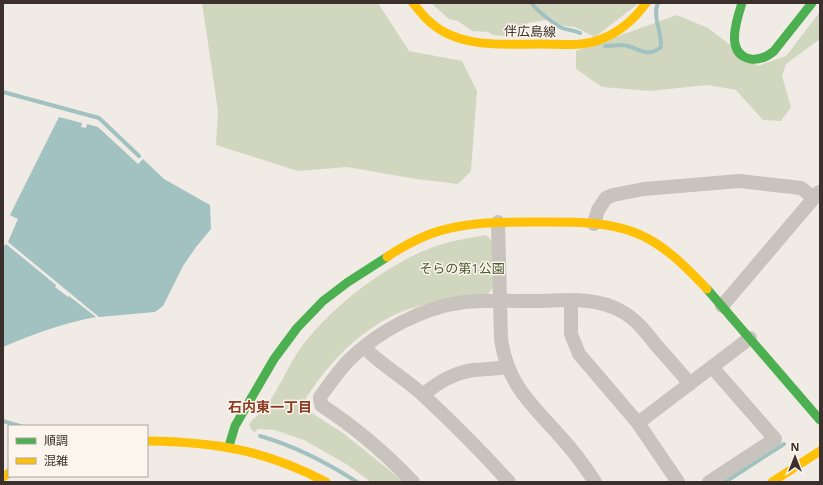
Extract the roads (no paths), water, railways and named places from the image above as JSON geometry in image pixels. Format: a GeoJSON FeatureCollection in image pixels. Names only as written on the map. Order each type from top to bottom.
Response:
{"type":"FeatureCollection","features":[{"type":"Feature","properties":{"kind":"street","name":"伴広島線"},"geometry":{"type":"LineString","coordinates":[[413,3],[429,22],[446,34],[458,39],[484,43],[571,44],[592,43],[610,35],[624,27],[642,10],[646,3]]}},
{"type":"Feature","properties":{"kind":"street"},"geometry":{"type":"LineString","coordinates":[[742,3],[734,30],[735,43],[737,48],[744,56],[754,59],[760,59],[775,50],[812,3]]}},
{"type":"Feature","properties":{"kind":"street"},"geometry":{"type":"LineString","coordinates":[[594,224],[598,210],[606,198],[613,195],[644,189],[739,181],[801,188],[817,195],[722,306]]}},
{"type":"Feature","properties":{"kind":"street"},"geometry":{"type":"LineString","coordinates":[[498,222],[501,339],[507,367],[522,395],[564,441],[595,482]]}},
{"type":"Feature","properties":{"kind":"street"},"geometry":{"type":"LineString","coordinates":[[229,446],[235,426],[274,359],[297,328],[323,301],[348,282],[401,248],[430,234],[458,227],[498,222],[576,222],[611,226],[625,229],[660,246],[693,274],[820,420]]}},
{"type":"Feature","properties":{"kind":"street"},"geometry":{"type":"LineString","coordinates":[[571,300],[571,334],[579,354],[638,423],[678,482]]}},
{"type":"Feature","properties":{"kind":"street"},"geometry":{"type":"LineString","coordinates":[[414,482],[375,444],[348,423],[321,405],[320,397],[349,360],[364,347],[406,320],[435,309],[464,303],[499,301],[571,300],[590,301],[603,304],[616,308],[629,316],[642,328],[690,384]]}},
{"type":"Feature","properties":{"kind":"street"},"geometry":{"type":"LineString","coordinates":[[638,423],[750,338]]}},
{"type":"Feature","properties":{"kind":"street"},"geometry":{"type":"LineString","coordinates":[[364,347],[373,357],[424,395],[509,482]]}},
{"type":"Feature","properties":{"kind":"street"},"geometry":{"type":"LineString","coordinates":[[424,395],[439,382],[458,374],[473,370],[495,370],[507,367]]}},
{"type":"Feature","properties":{"kind":"street"},"geometry":{"type":"LineString","coordinates":[[709,482],[775,439],[712,367]]}},
{"type":"Feature","properties":{"kind":"street"},"geometry":{"type":"LineString","coordinates":[[148,440],[197,442],[229,446],[262,454],[303,470],[326,482]]}},
{"type":"Feature","properties":{"kind":"street"},"geometry":{"type":"LineString","coordinates":[[772,482],[820,451]]}},
{"type":"Feature","properties":{"kind":"water"},"geometry":{"type":"Polygon","coordinates":[[[59,117],[82,123],[81,127],[86,128],[87,124],[98,127],[138,164],[143,159],[164,179],[210,205],[211,229],[183,266],[163,306],[155,312],[99,317],[8,242],[18,219],[10,215],[59,117]]]}},
{"type":"Feature","properties":{"kind":"water"},"geometry":{"type":"Polygon","coordinates":[[[6,244],[56,285],[55,287],[96,317],[48,329],[3,347],[3,247],[6,244]]]}},
{"type":"Feature","properties":{"kind":"waterway"},"geometry":{"type":"LineString","coordinates":[[532,3],[541,13],[559,26],[564,29],[580,33]]}},
{"type":"Feature","properties":{"kind":"waterway"},"geometry":{"type":"LineString","coordinates":[[605,46],[622,45],[646,52],[655,51],[661,47],[656,14],[658,3]]}},
{"type":"Feature","properties":{"kind":"waterway"},"geometry":{"type":"LineString","coordinates":[[3,92],[99,118],[139,156]]}},
{"type":"Feature","properties":{"kind":"waterway"},"geometry":{"type":"LineString","coordinates":[[3,421],[17,425]]}},
{"type":"Feature","properties":{"kind":"waterway"},"geometry":{"type":"LineString","coordinates":[[260,436],[310,455],[357,482]]}},
{"type":"Feature","properties":{"kind":"waterway"},"geometry":{"type":"LineString","coordinates":[[725,482],[784,444]]}},
{"type":"Feature","properties":{"kind":"district","name":"石内東一丁目"},"geometry":{"type":"Point","coordinates":[270,407]}},
{"type":"Feature","properties":{"kind":"park label","name":"そらの第1公園"},"geometry":{"type":"Point","coordinates":[462,268]}}]}
